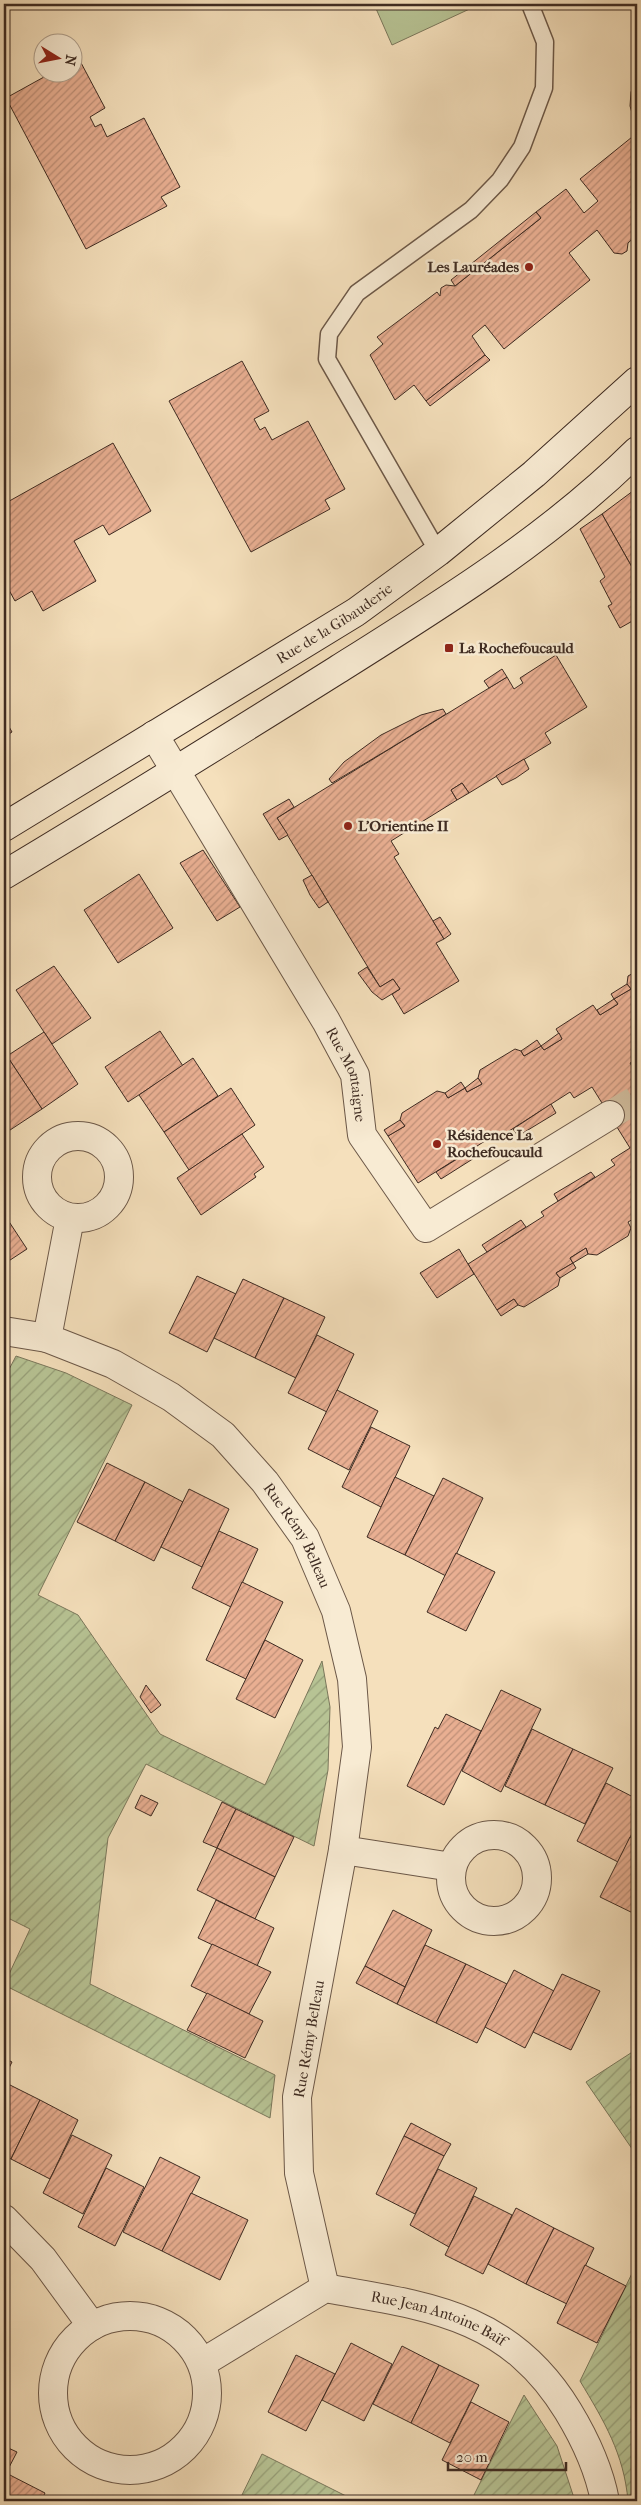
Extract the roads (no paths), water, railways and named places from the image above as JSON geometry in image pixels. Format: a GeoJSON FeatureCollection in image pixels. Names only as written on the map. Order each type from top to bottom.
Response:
{"type":"FeatureCollection","features":[{"type":"Feature","properties":{"kind":"street","name":"Rue de la Gibauderie"},"geometry":{"type":"LineString","coordinates":[[4,827],[356,612],[438,552],[534,474],[637,382]]}},
{"type":"Feature","properties":{"kind":"street"},"geometry":{"type":"LineString","coordinates":[[4,875],[176,771],[497,567],[614,474],[637,451]]}},
{"type":"Feature","properties":{"kind":"street","name":"Rue Montaigne"},"geometry":{"type":"LineString","coordinates":[[154,736],[326,1021],[355,1075],[362,1136],[426,1228],[610,1115]]}},
{"type":"Feature","properties":{"kind":"street"},"geometry":{"type":"LineString","coordinates":[[47,1338],[70,1218]]}},
{"type":"Feature","properties":{"kind":"street","name":"Rue Rémy Belleau"},"geometry":{"type":"LineString","coordinates":[[4,1331],[47,1338],[113,1364],[171,1397],[223,1434],[266,1482],[305,1538],[336,1611],[352,1679],[357,1747],[343,1850],[297,2097],[299,2172],[325,2288]]}},
{"type":"Feature","properties":{"kind":"street"},"geometry":{"type":"LineString","coordinates":[[343,1850],[452,1867]]}},
{"type":"Feature","properties":{"kind":"street"},"geometry":{"type":"LineString","coordinates":[[4,2219],[43,2259],[92,2326]]}},
{"type":"Feature","properties":{"kind":"street"},"geometry":{"type":"LineString","coordinates":[[202,2363],[325,2288]]}},
{"type":"Feature","properties":{"kind":"street","name":"Rue Jean Antoine Baïf"},"geometry":{"type":"LineString","coordinates":[[325,2288],[434,2309],[466,2319],[504,2341],[528,2359],[556,2392],[579,2429],[596,2464],[605,2501]]}},
{"type":"Feature","properties":{"kind":"street"},"geometry":{"type":"LineString","coordinates":[[123,2316],[139,2316],[155,2320],[170,2326],[183,2336],[194,2348],[202,2363],[208,2387],[206,2412],[196,2434],[180,2453],[158,2466],[133,2471],[108,2468],[85,2456],[67,2438],[56,2414],[53,2389],[59,2364],[72,2342],[92,2326],[106,2319],[123,2316]]}},
{"type":"Feature","properties":{"kind":"lane"},"geometry":{"type":"LineString","coordinates":[[438,552],[327,359],[330,334],[357,293],[471,210],[500,180],[522,146],[544,88],[545,42],[530,4]]}},
{"type":"Feature","properties":{"kind":"tunnel"},"geometry":{"type":"LineString","coordinates":[[610,1115],[637,1099]]}},
{"type":"Feature","properties":{"kind":"place","name":"Les Lauréades"},"geometry":{"type":"Point","coordinates":[529,267]}},
{"type":"Feature","properties":{"kind":"place","name":"La Rochefoucauld"},"geometry":{"type":"Point","coordinates":[449,648]}},
{"type":"Feature","properties":{"kind":"place","name":"L'Orientine II"},"geometry":{"type":"Point","coordinates":[348,826]}},
{"type":"Feature","properties":{"kind":"place","name":"Résidence La Rochefoucauld"},"geometry":{"type":"Point","coordinates":[437,1144]}}]}
